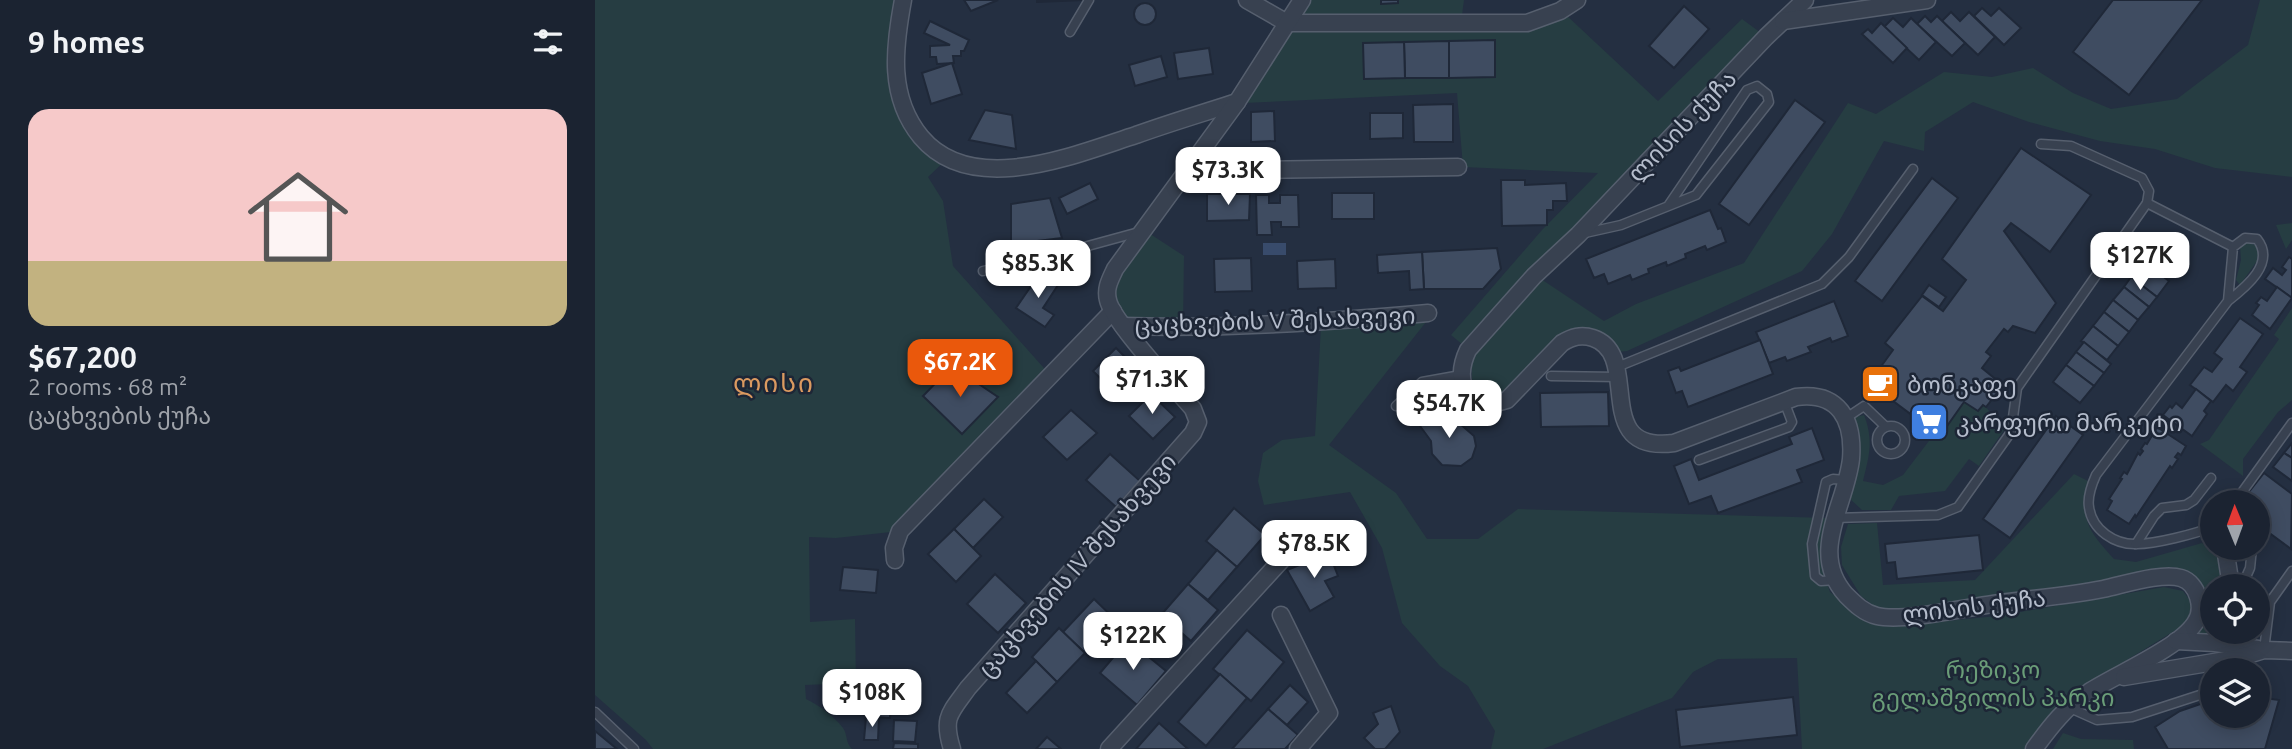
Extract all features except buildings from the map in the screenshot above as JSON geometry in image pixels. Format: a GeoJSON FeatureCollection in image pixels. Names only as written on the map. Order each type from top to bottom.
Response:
{"type":"FeatureCollection","features":[{"type":"Feature","properties":{"kind":"street"},"geometry":{"type":"LineString","coordinates":[[903,0],[895,50],[903,111],[930,147],[965,164],[992,168],[1036,165],[1086,153],[1237,102]]}},
{"type":"Feature","properties":{"kind":"street"},"geometry":{"type":"LineString","coordinates":[[1247,0],[1287,23],[1527,23],[1560,11],[1577,0]]}},
{"type":"Feature","properties":{"kind":"street"},"geometry":{"type":"LineString","coordinates":[[895,560],[894,548],[900,531],[1113,312],[1108,304],[1108,284],[1115,269],[1237,102],[1301,0]]}},
{"type":"Feature","properties":{"kind":"street","name":"ლისის ქუჩა"},"geometry":{"type":"LineString","coordinates":[[1461,374],[1462,362],[1468,349],[1534,275],[1579,235],[1805,0]]}},
{"type":"Feature","properties":{"kind":"street"},"geometry":{"type":"LineString","coordinates":[[1783,21],[1850,6],[1927,0]]}},
{"type":"Feature","properties":{"kind":"street"},"geometry":{"type":"LineString","coordinates":[[1188,171],[1458,167]]}},
{"type":"Feature","properties":{"kind":"street","name":"ცაცხვების IV შესახვევი"},"geometry":{"type":"LineString","coordinates":[[952,749],[947,733],[947,720],[968,688],[1193,433],[1198,422],[1193,409],[1113,312]]}},
{"type":"Feature","properties":{"kind":"street","name":"ცაცხვების V შესახვევი"},"geometry":{"type":"LineString","coordinates":[[1123,326],[1184,328],[1320,323],[1428,313]]}},
{"type":"Feature","properties":{"kind":"street"},"geometry":{"type":"LineString","coordinates":[[1461,374],[1463,387],[1470,397],[1482,403],[1495,404],[1507,400],[1562,342],[1573,337],[1595,338],[1608,346],[1618,372],[1621,411],[1627,425],[1636,436],[1661,444],[1674,443],[1784,401],[1810,395],[1833,402],[1846,418],[1851,439],[1851,461],[1834,518],[1829,552],[1836,580]]}},
{"type":"Feature","properties":{"kind":"street"},"geometry":{"type":"LineString","coordinates":[[1109,749],[1307,532]]}},
{"type":"Feature","properties":{"kind":"street","name":"ლისის ქუჩა"},"geometry":{"type":"LineString","coordinates":[[1836,580],[1842,590],[1863,610],[1877,616],[1893,617],[2087,592],[2175,577],[2192,585],[2199,602],[2195,623],[2176,641],[2068,707],[2034,749]]}},
{"type":"Feature","properties":{"kind":"street"},"geometry":{"type":"LineString","coordinates":[[1281,615],[1329,713],[1298,749]]}},
{"type":"Feature","properties":{"kind":"street"},"geometry":{"type":"LineString","coordinates":[[2176,641],[2200,639]]}},
{"type":"Feature","properties":{"kind":"street"},"geometry":{"type":"LineString","coordinates":[[2243,644],[2264,650],[2292,651]]}},
{"type":"Feature","properties":{"kind":"street"},"geometry":{"type":"LineString","coordinates":[[2238,658],[2264,650]]}},
{"type":"Feature","properties":{"kind":"street"},"geometry":{"type":"LineString","coordinates":[[2115,678],[2200,663]]}},
{"type":"Feature","properties":{"kind":"lane"},"geometry":{"type":"LineString","coordinates":[[1070,32],[1089,0]]}},
{"type":"Feature","properties":{"kind":"lane"},"geometry":{"type":"LineString","coordinates":[[1579,235],[1621,225],[1696,195],[1769,102],[1767,94],[1756,86],[1747,90],[1668,206]]}},
{"type":"Feature","properties":{"kind":"lane"},"geometry":{"type":"LineString","coordinates":[[1834,518],[1938,515],[1958,507],[2011,432],[2017,388],[2147,203],[2149,191],[2142,178],[2071,146],[2041,144]]}},
{"type":"Feature","properties":{"kind":"lane"},"geometry":{"type":"LineString","coordinates":[[1551,376],[1618,372],[1822,284],[1849,257],[1913,169]]}},
{"type":"Feature","properties":{"kind":"lane"},"geometry":{"type":"LineString","coordinates":[[2147,203],[2233,247]]}},
{"type":"Feature","properties":{"kind":"lane"},"geometry":{"type":"LineString","coordinates":[[982,271],[1051,256],[1144,230]]}},
{"type":"Feature","properties":{"kind":"lane"},"geometry":{"type":"LineString","coordinates":[[2200,530],[2136,544],[2117,541],[2102,533],[2093,521],[2088,506],[2096,475],[2228,301],[2243,290],[2257,273],[2264,260],[2262,245],[2257,239],[2245,238],[2233,247],[2228,301]]}},
{"type":"Feature","properties":{"kind":"lane"},"geometry":{"type":"LineString","coordinates":[[1396,406],[1422,382],[1461,374]]}},
{"type":"Feature","properties":{"kind":"lane"},"geometry":{"type":"LineString","coordinates":[[1699,460],[1789,428],[1791,422],[1784,401]]}},
{"type":"Feature","properties":{"kind":"lane"},"geometry":{"type":"LineString","coordinates":[[1846,418],[1864,406],[1886,427]]}},
{"type":"Feature","properties":{"kind":"lane"},"geometry":{"type":"LineString","coordinates":[[2244,490],[2292,423]]}},
{"type":"Feature","properties":{"kind":"lane"},"geometry":{"type":"LineString","coordinates":[[2136,544],[2162,508],[2186,505],[2194,500],[2211,478]]}},
{"type":"Feature","properties":{"kind":"lane"},"geometry":{"type":"LineString","coordinates":[[1836,580],[1821,581],[1815,576],[1812,544],[1826,482],[1833,479],[1845,480]]}},
{"type":"Feature","properties":{"kind":"lane"},"geometry":{"type":"LineString","coordinates":[[2264,650],[2270,602],[2292,571]]}},
{"type":"Feature","properties":{"kind":"lane"},"geometry":{"type":"LineString","coordinates":[[2068,707],[2097,720],[2132,718],[2200,695]]}},
{"type":"Feature","properties":{"kind":"lane"},"geometry":{"type":"LineString","coordinates":[[595,712],[634,749]]}},
{"type":"Feature","properties":{"kind":"green space"},"geometry":{"type":"Polygon","coordinates":[[[595,0],[903,0],[903,111],[948,158],[928,177],[943,201],[953,266],[1051,376],[900,531],[836,538],[809,537],[810,622],[855,619],[856,683],[805,685],[806,699],[839,724],[852,749],[653,749],[595,695],[595,0]]]}},
{"type":"Feature","properties":{"kind":"green space"},"geometry":{"type":"Polygon","coordinates":[[[1302,0],[1464,0],[1461,23],[1287,23],[1302,0]]]}},
{"type":"Feature","properties":{"kind":"green space"},"geometry":{"type":"Polygon","coordinates":[[[2260,0],[2292,0],[2292,177],[2215,168],[2155,149],[2100,141],[2029,122],[1973,102],[1925,132],[1924,151],[1884,141],[1832,234],[1802,271],[1627,351],[1618,352],[1585,330],[1570,329],[1558,336],[1509,391],[1499,394],[1478,388],[1472,379],[1471,358],[1541,279],[1604,321],[1636,304],[1744,263],[1848,103],[1876,114],[1944,72],[1992,77],[2033,68],[2073,93],[2111,109],[2177,99],[2248,45],[2260,0]]]}},
{"type":"Feature","properties":{"kind":"green space"},"geometry":{"type":"Polygon","coordinates":[[[1565,14],[1658,101],[1742,19],[1761,33],[1463,345],[1451,335],[1542,230],[1598,173],[1463,167],[1457,93],[1243,103],[1293,28],[1565,14]]]}},
{"type":"Feature","properties":{"kind":"green space"},"geometry":{"type":"Polygon","coordinates":[[[2021,148],[2050,167],[2004,231],[2056,303],[2035,333],[2013,326],[2008,332],[2004,329],[1987,352],[1991,356],[1982,368],[1999,382],[1994,390],[1997,393],[1986,407],[2004,430],[1979,466],[1969,459],[1945,491],[1899,496],[1891,510],[1862,510],[1849,498],[1858,456],[1855,417],[1864,415],[1870,441],[1863,481],[1883,485],[1903,475],[1935,433],[1869,383],[1892,351],[1885,343],[1922,296],[1943,310],[1965,280],[1942,259],[2021,148]]]}},
{"type":"Feature","properties":{"kind":"green space"},"geometry":{"type":"Polygon","coordinates":[[[2292,223],[2292,240],[2286,249],[2276,225],[2292,223]]]}},
{"type":"Feature","properties":{"kind":"green space"},"geometry":{"type":"Polygon","coordinates":[[[1144,230],[1184,256],[1183,324],[1123,326],[1108,304],[1115,269],[1144,230]]]}},
{"type":"Feature","properties":{"kind":"green space"},"geometry":{"type":"Polygon","coordinates":[[[2247,242],[2255,245],[2259,252],[2257,261],[2240,285],[2236,280],[2241,260],[2240,246],[2247,242]]]}},
{"type":"Feature","properties":{"kind":"green space"},"geometry":{"type":"Polygon","coordinates":[[[2292,308],[2292,400],[2278,412],[2243,459],[2243,476],[2200,444],[2209,440],[2279,339],[2274,335],[2292,308]]]}},
{"type":"Feature","properties":{"kind":"green space","name":"რეზიკო გელაშვილის პარკი"},"geometry":{"type":"Polygon","coordinates":[[[1426,322],[1329,445],[1396,493],[1427,539],[1478,539],[1518,509],[1825,518],[1824,574],[1830,592],[1863,619],[1878,624],[1897,626],[1997,616],[2164,587],[2183,591],[2192,603],[2192,616],[2184,625],[2083,687],[2057,707],[2026,749],[1802,749],[1797,658],[1718,659],[1693,672],[1672,698],[1543,749],[1491,749],[1495,731],[1468,686],[1440,666],[1402,623],[1382,548],[1350,492],[1264,505],[1258,481],[1263,453],[1282,440],[1315,436],[1321,326],[1426,322]]]}},
{"type":"Feature","properties":{"kind":"green space"},"geometry":{"type":"Polygon","coordinates":[[[2074,474],[2090,482],[2085,506],[2086,516],[2098,541],[2114,559],[2136,562],[2200,544],[2200,560],[2218,560],[2223,574],[2200,574],[2200,584],[2190,573],[2173,567],[2099,584],[1930,608],[1878,609],[1861,596],[1842,565],[1841,547],[1848,524],[1877,523],[1883,585],[1975,580],[2074,474]]]}},
{"type":"Feature","properties":{"kind":"green space"},"geometry":{"type":"Polygon","coordinates":[[[2063,733],[2081,739],[2133,740],[2134,749],[2053,749],[2063,733]]]}},
{"type":"Feature","properties":{"kind":"water"},"geometry":{"type":"Polygon","coordinates":[[[1263,243],[1286,243],[1286,255],[1263,255],[1263,243]]]}},
{"type":"Feature","properties":{"kind":"place","name":"ბონკაფე"},"geometry":{"type":"Point","coordinates":[1880,384]}},
{"type":"Feature","properties":{"kind":"place","name":"კარფური მარკეტი"},"geometry":{"type":"Point","coordinates":[1929,422]}},
{"type":"Feature","properties":{"kind":"district","name":"ლისი"},"geometry":{"type":"Point","coordinates":[774,382]}}]}
